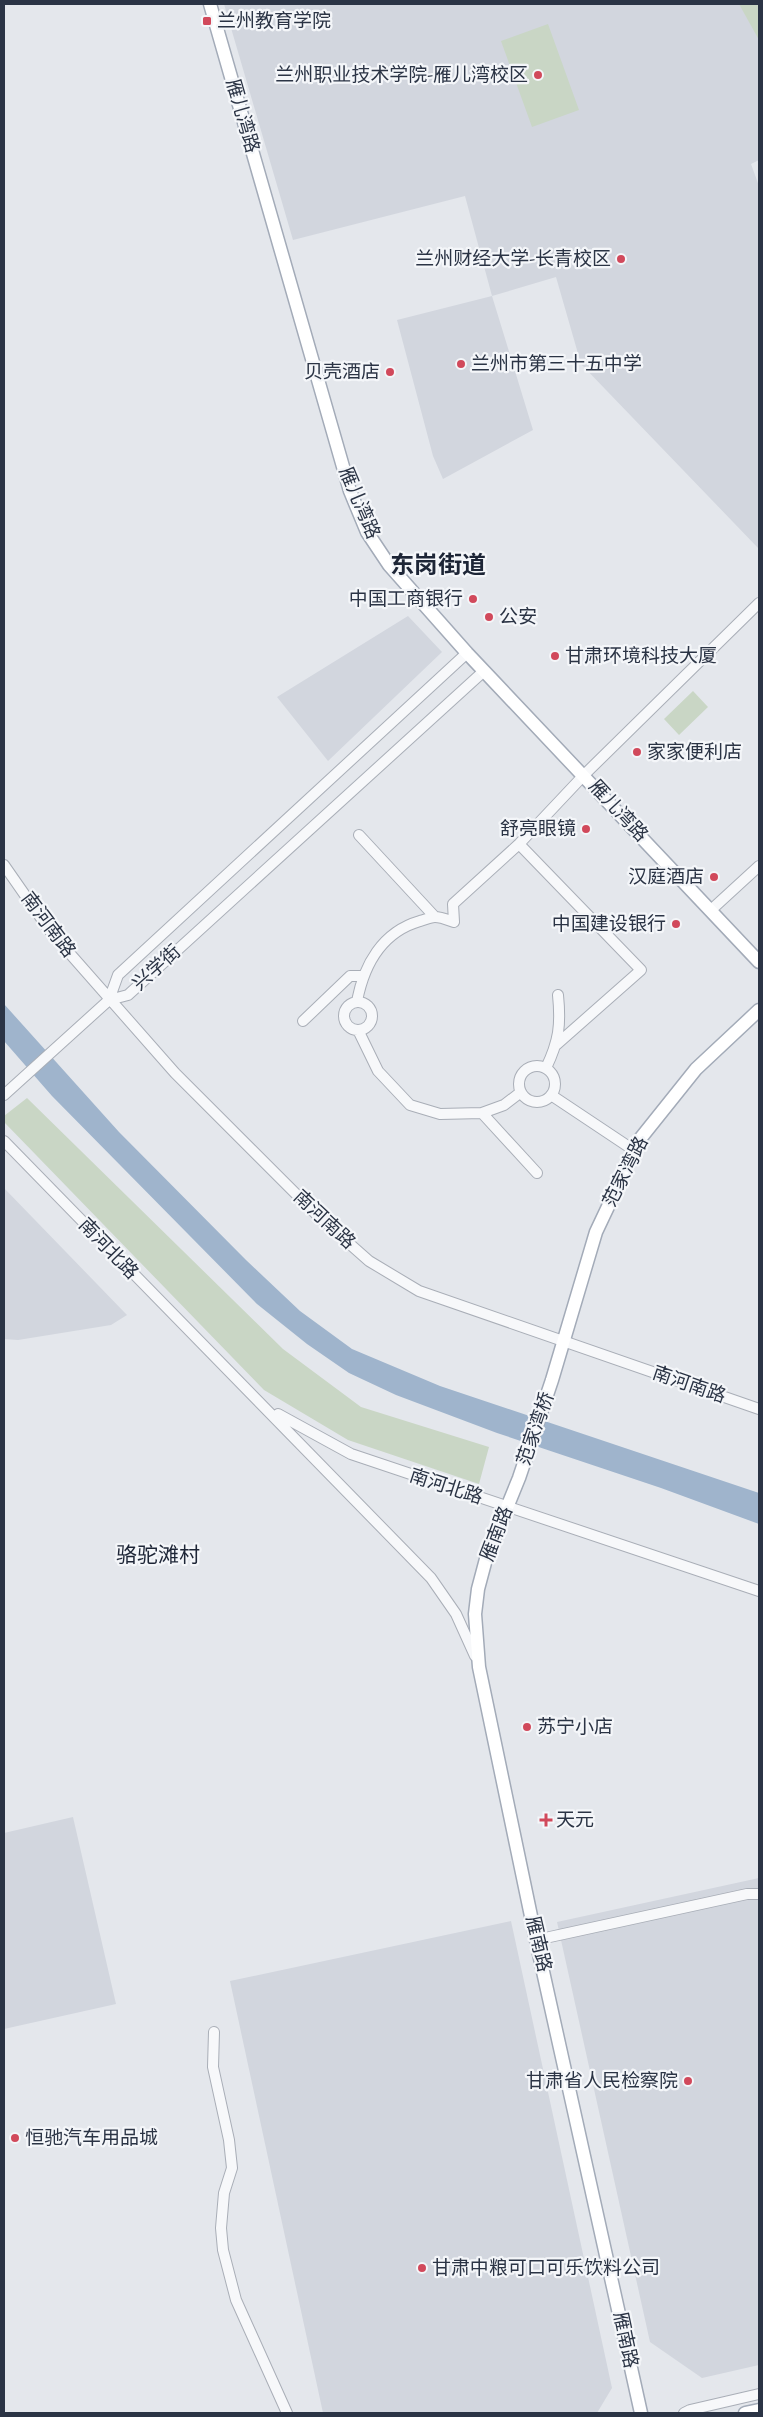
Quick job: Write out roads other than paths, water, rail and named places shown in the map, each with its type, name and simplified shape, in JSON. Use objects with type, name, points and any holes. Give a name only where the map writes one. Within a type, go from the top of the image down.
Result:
[{"type":"main road","name":"雁儿湾路","points":[[210,4],[350,491],[367,532],[389,565],[467,653],[759,962]]},
{"type":"main road","name":"范家湾路","points":[[552,1380],[596,1232],[640,1139],[696,1069],[759,1010]]},
{"type":"main road","name":"范家湾桥","points":[[519,1478],[552,1380]]},
{"type":"main road","name":"雁南路","points":[[519,1478],[486,1559],[478,1589],[475,1630],[479,1667],[536,1940],[642,2413]]},
{"type":"main road","points":[[745,2413],[759,2410]]},
{"type":"street","points":[[357,1001],[369,1006],[372,1015],[367,1027],[358,1030],[346,1025],[343,1016],[346,1008],[357,1001],[363,976],[371,958],[388,938],[410,924],[435,917],[454,922],[453,904],[519,844],[584,775],[759,603]]},
{"type":"street","name":"兴学街","points":[[109,1000],[118,975],[467,653]]},
{"type":"street","name":"兴学街","points":[[109,1000],[128,995],[484,671]]},
{"type":"street","points":[[359,835],[435,917]]},
{"type":"street","points":[[519,844],[641,970],[556,1045]]},
{"type":"street","name":"南河南路","points":[[4,865],[50,932],[175,1073],[317,1216],[369,1261],[419,1291],[759,1409]]},
{"type":"street","points":[[711,910],[759,866]]},
{"type":"street","points":[[303,1021],[350,976],[363,976]]},
{"type":"street","points":[[546,1068],[556,1045],[561,1020],[558,995]]},
{"type":"street","points":[[4,1094],[109,1000]]},
{"type":"street","points":[[358,1030],[378,1071],[410,1105],[440,1114],[482,1113],[504,1105],[521,1092]]},
{"type":"street","points":[[531,1067],[546,1068],[554,1080],[551,1095],[543,1101],[533,1102],[521,1092],[519,1082],[523,1073],[531,1067]]},
{"type":"street","points":[[551,1095],[635,1151]]},
{"type":"street","points":[[482,1113],[537,1173]]},
{"type":"street","name":"南河北路","points":[[4,1140],[210,1354],[257,1398],[432,1578],[456,1614],[479,1667]]},
{"type":"street","name":"南河北路","points":[[257,1398],[285,1419],[351,1454],[759,1592]]},
{"type":"street","points":[[536,1940],[746,1894],[759,1894]]},
{"type":"street","points":[[214,2032],[213,2067],[229,2140],[232,2168],[224,2192],[221,2228],[224,2250],[236,2300],[287,2413]]},
{"type":"street","points":[[684,2413],[759,2394]]},
{"type":"water","points":[[4,1004],[119,1132],[246,1260],[300,1311],[352,1349],[440,1386],[759,1493],[759,1524],[661,1488],[497,1433],[396,1395],[349,1373],[307,1344],[257,1304],[52,1096],[4,1041]]},
{"type":"place","name":"兰州教育学院","points":[[207,21]]},
{"type":"place","name":"兰州职业技术学院-雁儿湾校区","points":[[538,75]]},
{"type":"place","name":"兰州财经大学-长青校区","points":[[621,259]]},
{"type":"place","name":"兰州市第三十五中学","points":[[461,364]]},
{"type":"place","name":"贝壳酒店","points":[[390,372]]},
{"type":"place","name":"中国工商银行","points":[[473,599]]},
{"type":"place","name":"公安","points":[[489,617]]},
{"type":"place","name":"甘肃环境科技大厦","points":[[555,656]]},
{"type":"place","name":"家家便利店","points":[[637,752]]},
{"type":"place","name":"舒亮眼镜","points":[[586,829]]},
{"type":"place","name":"汉庭酒店","points":[[714,877]]},
{"type":"place","name":"中国建设银行","points":[[676,924]]},
{"type":"place","name":"苏宁小店","points":[[527,1727]]},
{"type":"place","name":"天元","points":[[546,1820]]},
{"type":"place","name":"甘肃省人民检察院","points":[[688,2081]]},
{"type":"place","name":"恒驰汽车用品城","points":[[15,2138]]},
{"type":"place","name":"甘肃中粮可口可乐饮料公司","points":[[422,2268]]},
{"type":"district","name":"东岗街道","points":[[438,566]]},
{"type":"district","name":"骆驼滩村","points":[[158,1555]]}]
